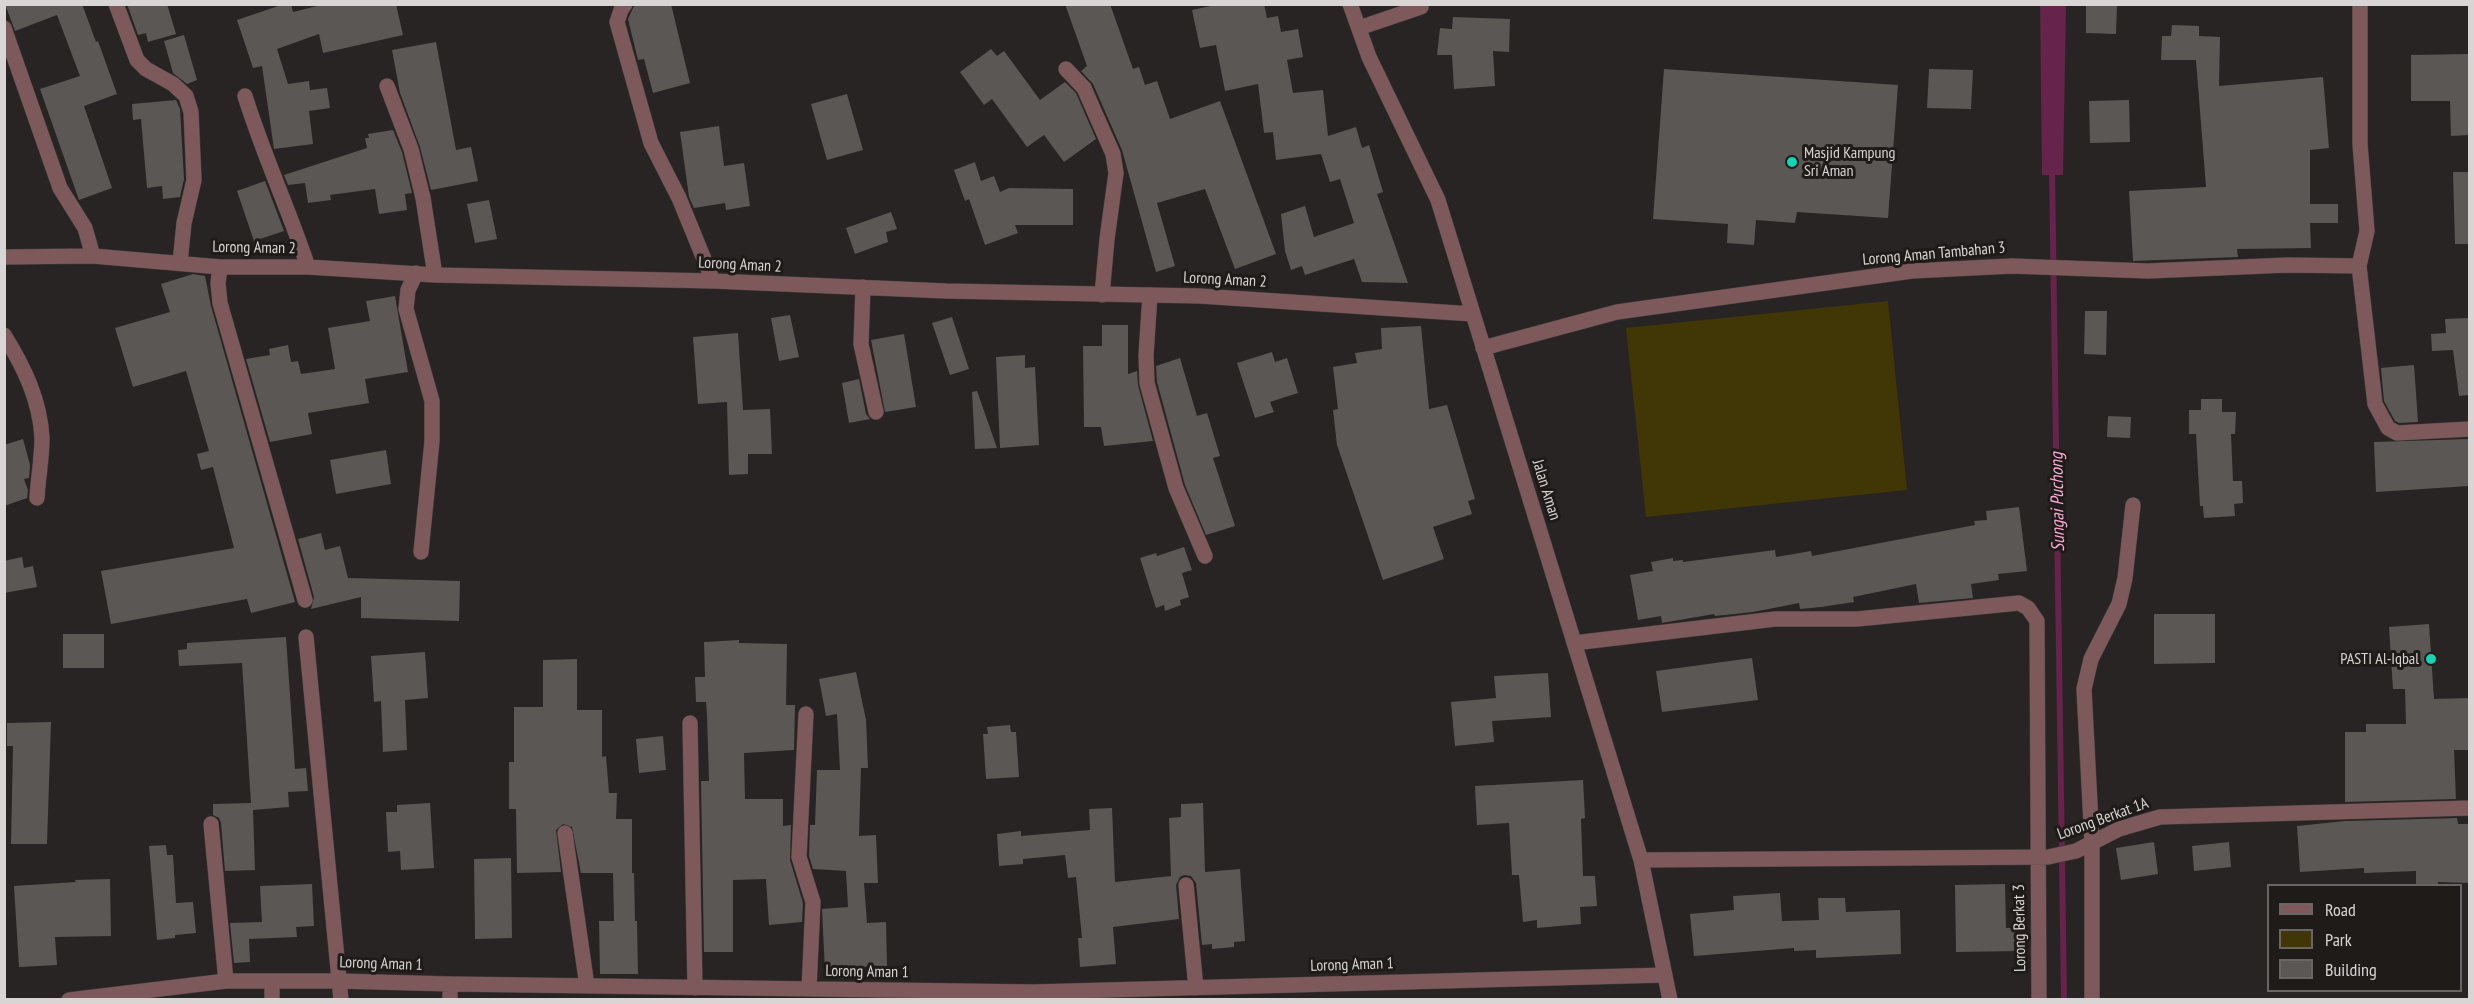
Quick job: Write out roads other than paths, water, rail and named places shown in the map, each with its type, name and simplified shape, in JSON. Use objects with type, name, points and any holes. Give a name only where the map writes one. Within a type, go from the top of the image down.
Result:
[{"type":"street","points":[[116,4],[137,60],[146,69],[173,84],[186,96],[192,112],[194,180],[184,223],[180,263]]},
{"type":"street","points":[[625,4],[617,22],[651,143],[679,198],[712,281]]},
{"type":"street","name":"Jalan Aman","points":[[1350,4],[1369,57],[1438,200],[1641,860],[1670,999]]},
{"type":"street","points":[[2360,4],[2360,144],[2367,231],[2360,266],[2375,404],[2388,428],[2397,433],[2469,429]]},
{"type":"street","points":[[1359,28],[1421,7]]},
{"type":"street","points":[[4,28],[60,188],[85,228],[93,256]]},
{"type":"street","points":[[1066,69],[1084,88],[1113,154],[1116,173],[1102,295]]},
{"type":"street","points":[[387,86],[411,149],[435,275]]},
{"type":"street","points":[[245,96],[260,144],[295,227],[308,267]]},
{"type":"street","name":"Lorong Aman 2","points":[[4,257],[93,256],[220,267],[308,267],[435,275],[1200,296],[1473,314]]},
{"type":"street","name":"Lorong Aman Tambahan 3","points":[[1483,348],[1617,312],[1912,271],[2012,266],[2148,271],[2288,265],[2360,266]]},
{"type":"street","points":[[220,267],[218,283],[220,303],[305,600]]},
{"type":"street","points":[[416,273],[408,290],[406,309],[432,401],[432,441],[421,552]]},
{"type":"street","points":[[863,286],[861,344],[876,412]]},
{"type":"street","points":[[1150,295],[1146,356],[1147,383],[1176,488],[1205,556]]},
{"type":"street","points":[[4,335],[22,362],[35,395],[42,438],[37,498]]},
{"type":"street","points":[[2092,999],[2092,843],[2084,689],[2091,659],[2119,604],[2125,578],[2133,505]]},
{"type":"street","name":"Lorong Berkat 3","points":[[1574,643],[1775,619],[1857,619],[2019,603],[2028,608],[2037,621],[2042,856],[2039,999]]},
{"type":"street","points":[[306,637],[341,999]]},
{"type":"street","points":[[806,714],[799,857],[813,902],[809,989]]},
{"type":"street","points":[[690,723],[695,988]]},
{"type":"street","name":"Lorong Berkat 1A","points":[[1641,860],[2042,856],[2076,851],[2119,829],[2160,817],[2469,808]]},
{"type":"street","points":[[211,824],[226,981]]},
{"type":"street","points":[[565,833],[587,986]]},
{"type":"street","points":[[1186,885],[1196,988]]},
{"type":"street","name":"Lorong Aman 1","points":[[69,999],[226,981],[339,981],[450,992],[587,986],[809,989],[1033,996],[1196,988],[1665,975]]},
{"type":"street","points":[[272,981],[272,999]]},
{"type":"waterway","name":"Sungai Puchong","points":[[2052,169],[2064,1000]]},
{"type":"place","name":"Masjid Kampung Sri Aman","points":[[1792,162]]},
{"type":"place","name":"PASTI Al-Iqbal","points":[[2431,659]]}]
